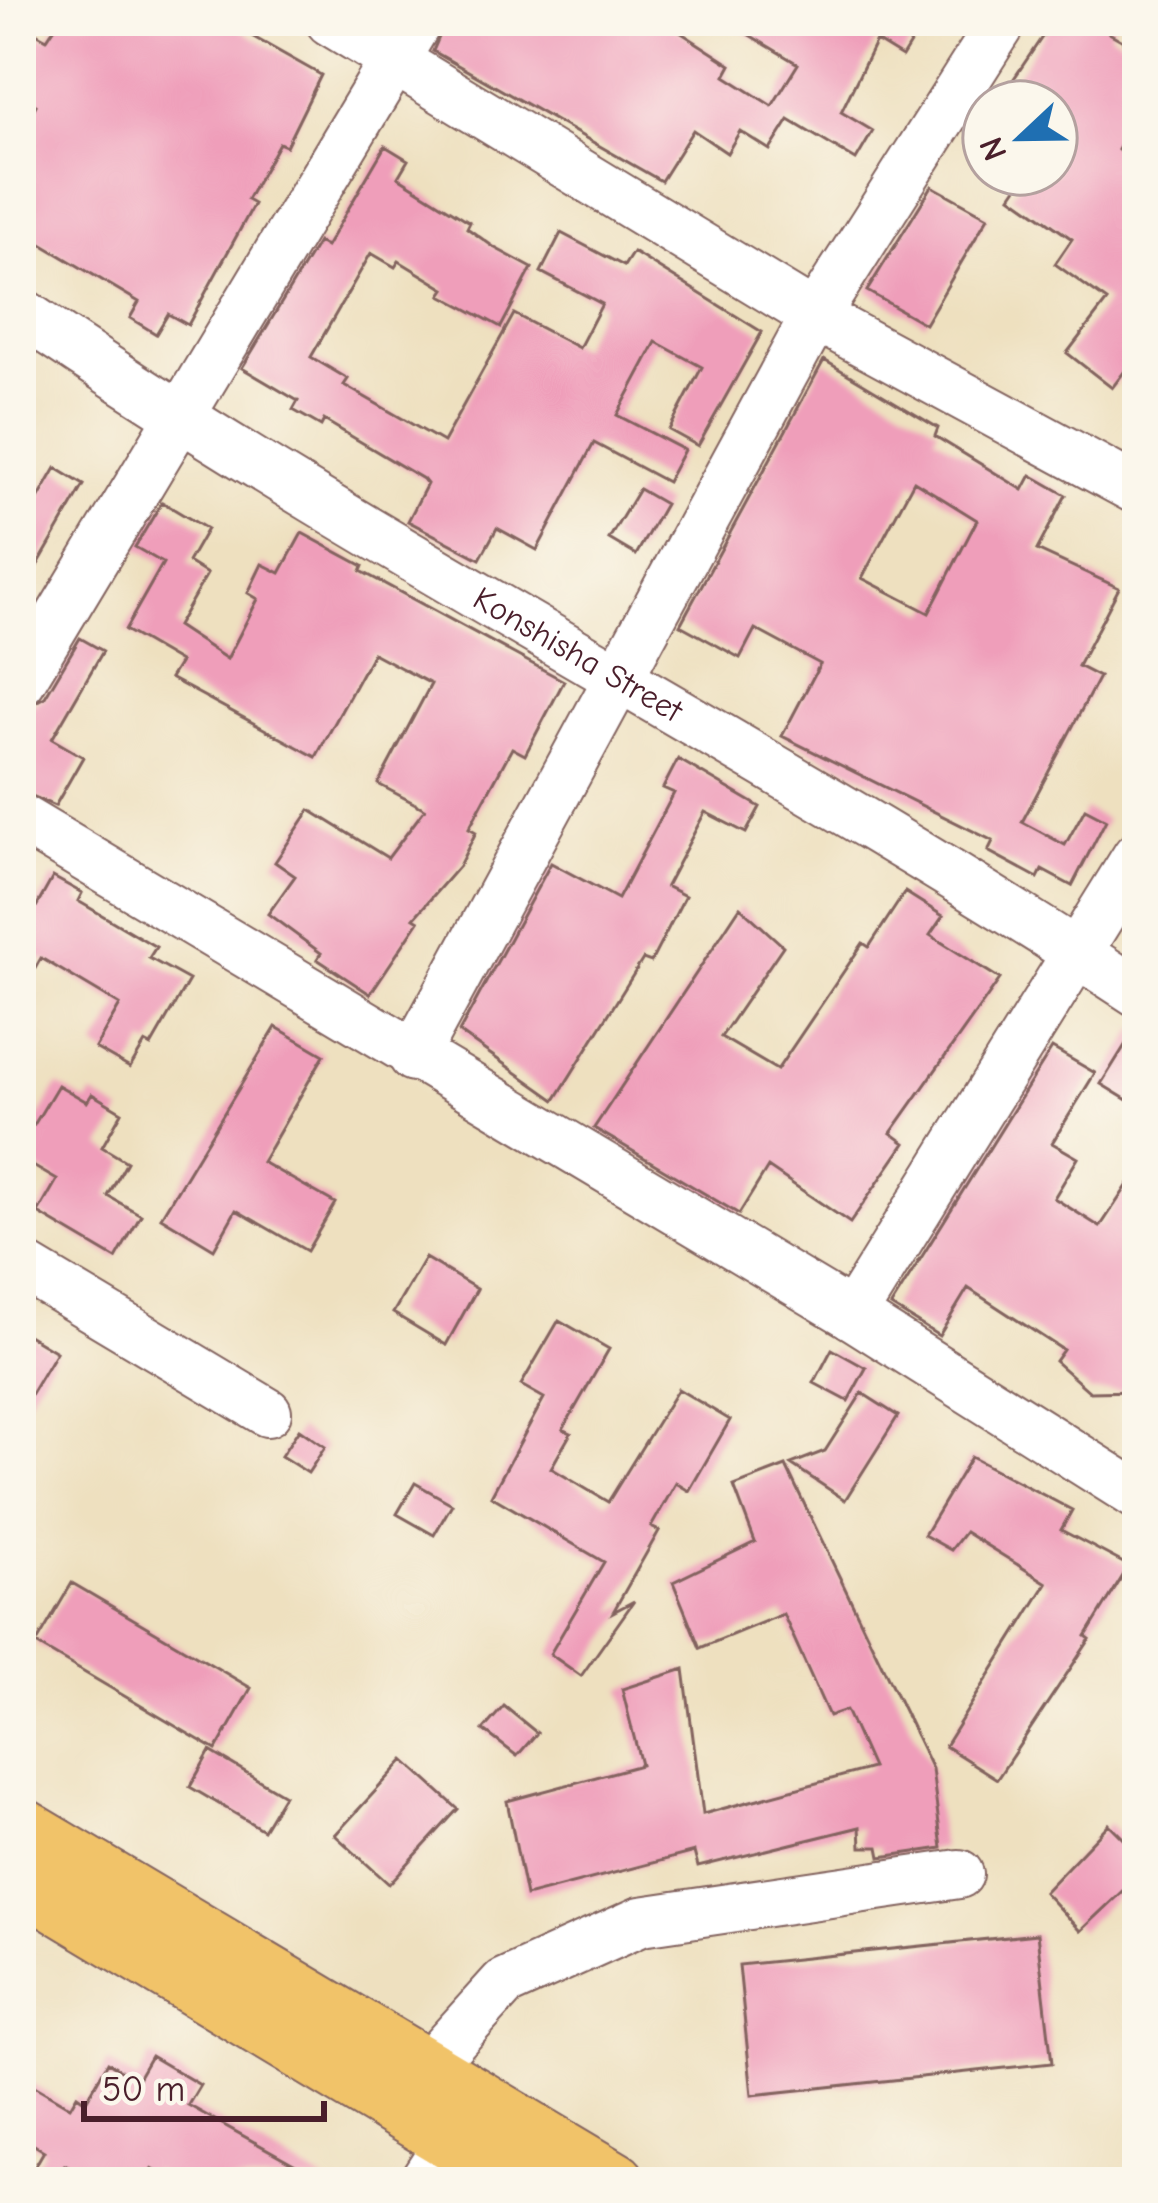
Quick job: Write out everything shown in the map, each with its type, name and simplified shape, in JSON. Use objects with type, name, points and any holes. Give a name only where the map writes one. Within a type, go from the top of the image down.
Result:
[{"type":"main road","points":[[21,1828],[615,2182]]},
{"type":"main road","points":[[21,1881],[437,2161],[522,2182]]},
{"type":"street","points":[[330,21],[815,316],[1137,490]]},
{"type":"street","points":[[21,681],[182,421],[418,21]]},
{"type":"street","points":[[413,1057],[617,673],[815,316],[1003,21]]},
{"type":"street","name":"Konshisha Street","points":[[21,312],[182,421],[617,673],[1137,992]]},
{"type":"street","points":[[21,819],[852,1315],[1137,1495]]},
{"type":"street","points":[[852,1315],[1137,856]]},
{"type":"street","points":[[21,1264],[266,1412]]},
{"type":"street","points":[[427,2068],[504,1983],[641,1921],[959,1874]]},
{"type":"building","points":[[59,21],[225,21],[321,75],[286,146],[279,143],[247,200],[254,204],[188,325],[168,314],[156,334],[130,318],[139,302],[21,232],[21,133],[36,105],[21,96],[21,25],[47,39]]},
{"type":"building","points":[[446,21],[663,21],[731,65],[725,76],[772,106],[798,64],[726,21],[924,21],[902,57],[876,41],[841,112],[873,131],[856,160],[789,120],[770,150],[740,131],[727,153],[693,130],[661,181],[433,51]]},
{"type":"building","points":[[1053,21],[1116,21],[1109,33],[1137,49],[1137,117],[1118,150],[1137,165],[1137,355],[1112,388],[1067,353],[1107,301],[1055,264],[1072,239],[1014,198],[1080,198],[1080,78],[1014,78]]},
{"type":"building","points":[[385,146],[408,160],[398,177],[470,222],[467,228],[495,248],[532,268],[501,327],[441,295],[445,289],[399,261],[395,267],[371,253],[311,357],[348,379],[344,385],[443,442],[514,314],[579,348],[602,304],[541,272],[561,233],[624,266],[633,252],[762,332],[698,446],[669,430],[702,367],[656,342],[617,415],[684,450],[667,482],[594,443],[537,550],[497,528],[480,559],[408,521],[427,484],[423,479],[324,420],[321,426],[293,410],[298,401],[242,368],[318,242],[326,247]]},
{"type":"building","points":[[932,186],[988,217],[925,324],[867,291]]},
{"type":"building","points":[[824,360],[938,428],[935,436],[1023,490],[1031,475],[1066,495],[1037,550],[1119,588],[1078,666],[1099,677],[1022,822],[1065,845],[1085,809],[1106,820],[1072,886],[1042,870],[1038,878],[988,851],[993,841],[782,736],[820,664],[755,629],[740,658],[680,625]],"holes":[[[914,481],[977,520],[929,613],[862,578]]]},
{"type":"building","points":[[56,468],[84,485],[21,594],[21,529]]},
{"type":"building","points":[[639,489],[665,504],[636,555],[609,539]]},
{"type":"building","points":[[162,502],[207,529],[188,562],[207,574],[177,626],[227,659],[258,599],[248,593],[262,564],[280,573],[302,533],[363,566],[361,571],[564,681],[525,755],[512,748],[469,828],[476,832],[459,866],[414,918],[419,921],[370,994],[317,959],[321,953],[268,914],[295,876],[275,862],[310,810],[388,858],[425,809],[378,784],[431,684],[373,653],[316,757],[170,678],[180,662],[125,630],[163,563],[135,547]]},
{"type":"building","points":[[80,638],[103,651],[52,739],[83,757],[55,806],[21,791],[21,710],[45,697]]},
{"type":"building","points":[[678,759],[760,807],[746,833],[705,812],[666,886],[685,896],[651,962],[643,959],[555,1100],[459,1032],[551,863],[618,899],[674,793],[663,788]]},
{"type":"building","points":[[53,877],[82,893],[78,901],[156,947],[149,958],[189,980],[151,1046],[145,1043],[130,1068],[95,1048],[120,1005],[41,958],[21,993],[21,934]]},
{"type":"building","points":[[905,892],[943,916],[930,935],[1000,979],[891,1133],[905,1143],[850,1223],[768,1167],[739,1214],[594,1128],[740,907],[783,946],[721,1037],[777,1070],[863,943],[869,947]]},
{"type":"building","points":[[1137,1026],[1137,1106],[1101,1084]]},
{"type":"building","points":[[276,1027],[324,1055],[262,1162],[335,1203],[307,1251],[236,1210],[214,1249],[161,1217]]},
{"type":"building","points":[[1052,1048],[1095,1073],[1052,1143],[1078,1158],[1054,1198],[1100,1227],[1137,1171],[1137,1391],[1090,1392],[1055,1361],[1063,1350],[968,1288],[939,1336],[891,1306]]},
{"type":"building","points":[[58,1085],[87,1102],[92,1094],[122,1112],[102,1147],[127,1162],[108,1196],[141,1215],[116,1259],[38,1213],[57,1180],[21,1159],[21,1118],[34,1125]]},
{"type":"building","points":[[425,1258],[477,1289],[446,1345],[393,1313]]},
{"type":"building","points":[[559,1320],[609,1349],[563,1429],[571,1433],[551,1468],[608,1502],[678,1389],[730,1420],[689,1491],[676,1483],[651,1527],[659,1531],[613,1612],[634,1601],[581,1676],[550,1654],[604,1562],[491,1496],[544,1398],[521,1385]]},
{"type":"building","points":[[21,1331],[56,1352],[21,1411]]},
{"type":"building","points":[[832,1349],[866,1368],[848,1401],[814,1383]]},
{"type":"building","points":[[862,1393],[898,1416],[845,1500],[791,1464],[825,1451]]},
{"type":"building","points":[[299,1429],[325,1447],[308,1473],[281,1456]]},
{"type":"building","points":[[971,1457],[1072,1510],[1061,1530],[1129,1566],[1086,1636],[1090,1639],[997,1779],[945,1746],[1047,1583],[965,1532],[951,1550],[924,1535]]},
{"type":"building","points":[[786,1466],[932,1769],[942,1848],[881,1857],[879,1847],[861,1847],[860,1827],[698,1867],[694,1852],[526,1896],[507,1801],[641,1765],[622,1689],[684,1669],[703,1814],[872,1768],[846,1710],[829,1716],[783,1614],[700,1648],[673,1582],[755,1542],[734,1486]]},
{"type":"building","points":[[415,1483],[452,1504],[434,1535],[397,1514]]},
{"type":"building","points":[[72,1583],[251,1688],[216,1750],[36,1644]]},
{"type":"building","points":[[504,1706],[537,1733],[517,1756],[483,1730]]},
{"type":"building","points":[[210,1751],[284,1795],[263,1830],[190,1787]]},
{"type":"building","points":[[404,1760],[458,1809],[389,1884],[335,1835]]},
{"type":"building","points":[[1109,1824],[1137,1852],[1137,1877],[1080,1931],[1044,1892]]},
{"type":"building","points":[[1037,1934],[1052,2063],[752,2095],[739,1965]]},
{"type":"building","points":[[151,2056],[200,2085],[188,2105],[326,2182],[175,2182],[152,2169],[145,2182],[93,2182],[65,2165],[55,2182],[26,2182],[44,2151],[21,2137],[21,2100],[31,2084],[70,2107],[77,2095],[86,2101],[108,2062],[137,2080]]}]
